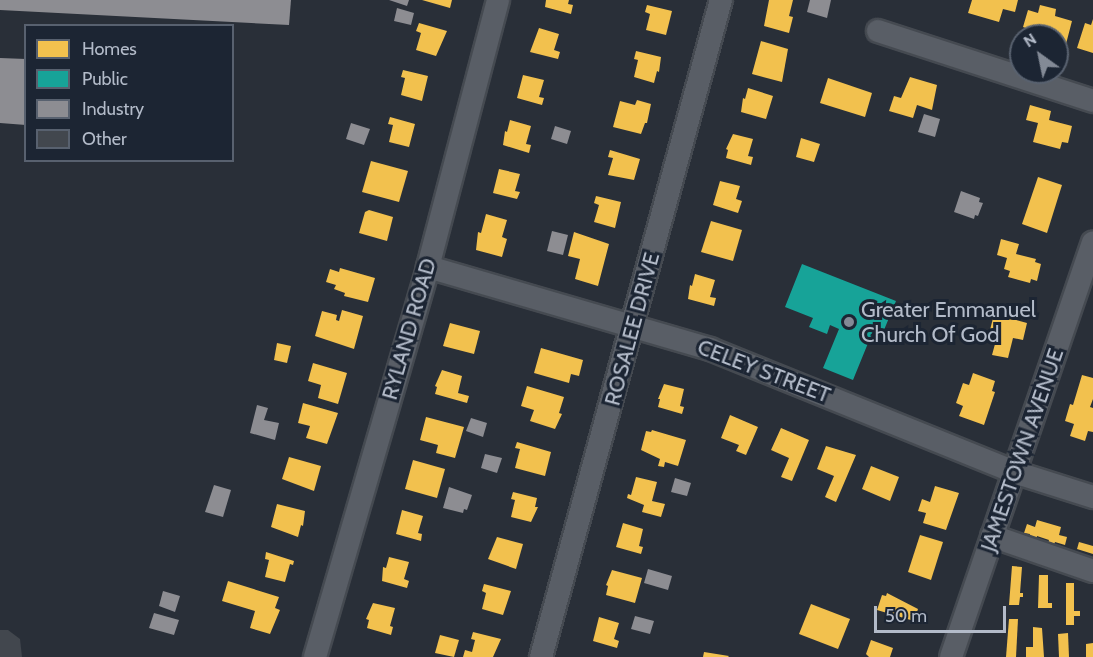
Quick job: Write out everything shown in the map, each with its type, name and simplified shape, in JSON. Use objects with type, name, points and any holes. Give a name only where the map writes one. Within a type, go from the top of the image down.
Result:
[{"type":"street","name":"RYLAND ROAD","points":[[315,657],[428,267],[498,0]]},
{"type":"street","name":"ROSALEE DRIVE","points":[[541,657],[721,0]]},
{"type":"street","points":[[878,31],[1093,101]]},
{"type":"street","name":"JAMESTOWN AVENUE","points":[[951,657],[1093,243]]},
{"type":"street","name":"CELEY STREET","points":[[428,267],[710,349],[1014,472],[1093,497]]},
{"type":"street","points":[[992,536],[1093,571]]},
{"type":"building: Homes","points":[[422,0],[452,0],[450,8]]},
{"type":"building: Homes","points":[[546,0],[569,0],[568,4],[573,5],[571,14],[545,7]]},
{"type":"building: Homes","points":[[769,0],[793,0],[789,16],[793,17],[789,33],[764,26]]},
{"type":"building: Homes","points":[[972,0],[1018,0],[1015,12],[1003,9],[999,22],[968,13]]},
{"type":"building: Homes","points":[[647,5],[672,11],[666,35],[646,30],[650,14],[645,12]]},
{"type":"building: Homes","points":[[1040,5],[1056,9],[1055,16],[1072,21],[1069,32],[1069,24],[1024,24],[1028,10],[1038,13]]},
{"type":"building: Homes","points":[[1093,19],[1093,53],[1077,48],[1085,23],[1091,25]]},
{"type":"building: Homes","points":[[419,23],[447,31],[436,56],[416,50],[421,33],[416,31]]},
{"type":"building: Homes","points":[[539,28],[559,34],[554,50],[560,52],[558,59],[530,52]]},
{"type":"building: Homes","points":[[761,41],[788,49],[782,82],[752,74]]},
{"type":"building: Homes","points":[[636,51],[661,57],[659,72],[657,71],[654,83],[634,77],[638,60],[634,59]]},
{"type":"building: Homes","points":[[403,70],[428,76],[422,101],[401,95],[405,78],[401,77]]},
{"type":"building: Homes","points":[[523,75],[544,80],[539,97],[544,98],[542,105],[517,98]]},
{"type":"building: Homes","points":[[910,77],[937,85],[932,110],[917,105],[913,118],[889,111],[894,96],[901,98]]},
{"type":"building: Homes","points":[[828,78],[872,93],[865,117],[820,103]]},
{"type":"building: Homes","points":[[748,88],[773,96],[766,119],[741,112],[743,98],[745,99]]},
{"type":"building: Homes","points":[[637,100],[651,104],[647,123],[641,134],[613,127],[620,101],[635,105]]},
{"type":"building: Homes","points":[[1030,105],[1051,111],[1049,120],[1072,126],[1068,143],[1062,142],[1060,149],[1033,142],[1038,123],[1026,120]]},
{"type":"building: Homes","points":[[390,117],[415,124],[409,147],[389,142],[393,125],[388,124]]},
{"type":"building: Homes","points":[[510,120],[531,126],[526,144],[531,145],[529,153],[503,145],[505,131],[507,132]]},
{"type":"building: Homes","points":[[733,134],[753,139],[748,156],[753,157],[751,165],[726,158],[728,150],[726,149]]},
{"type":"building: Homes","points":[[801,138],[820,144],[814,162],[796,157]]},
{"type":"building: Homes","points":[[610,150],[640,159],[634,180],[608,175],[613,158],[608,157]]},
{"type":"building: Homes","points":[[371,161],[408,171],[399,202],[362,192]]},
{"type":"building: Homes","points":[[499,169],[520,174],[515,191],[520,192],[517,199],[493,193]]},
{"type":"building: Homes","points":[[1038,177],[1062,185],[1047,233],[1022,224]]},
{"type":"building: Homes","points":[[720,181],[740,186],[736,199],[742,201],[738,213],[713,205]]},
{"type":"building: Homes","points":[[596,196],[621,202],[615,228],[594,222],[599,205],[594,203]]},
{"type":"building: Homes","points":[[369,210],[393,217],[387,241],[359,233],[365,212]]},
{"type":"building: Homes","points":[[486,214],[507,220],[502,237],[507,239],[502,257],[476,250],[478,232],[481,233]]},
{"type":"building: Homes","points":[[711,221],[742,230],[733,261],[701,252]]},
{"type":"building: Homes","points":[[574,232],[609,244],[598,286],[575,279],[580,259],[568,256]]},
{"type":"building: Homes","points":[[1001,239],[1019,244],[1016,254],[1036,259],[1035,262],[1041,264],[1037,281],[1031,279],[1030,283],[1008,277],[1010,271],[1004,269],[1007,258],[997,255]]},
{"type":"building: Homes","points":[[340,268],[375,278],[368,302],[344,296],[345,293],[334,289],[336,285],[326,282],[330,269],[339,272]]},
{"type":"building: Homes","points":[[695,274],[715,280],[710,297],[716,298],[714,306],[688,299],[690,285],[692,286]]},
{"type":"building: Homes","points":[[342,310],[363,316],[354,349],[315,336],[322,311],[337,315],[336,320],[339,321]]},
{"type":"building: Homes","points":[[994,314],[1027,323],[1023,340],[1013,338],[1008,358],[992,355],[995,344],[999,344],[1001,337],[989,334]]},
{"type":"building: Homes","points":[[450,323],[480,331],[474,354],[443,346]]},
{"type":"building: Homes","points":[[277,343],[291,346],[287,363],[274,360]]},
{"type":"building: Homes","points":[[541,348],[583,360],[579,376],[571,374],[569,383],[534,373]]},
{"type":"building: Homes","points":[[313,363],[347,373],[338,404],[318,398],[321,385],[308,381]]},
{"type":"building: Homes","points":[[442,370],[462,376],[458,393],[469,396],[467,403],[435,394],[437,387],[435,386]]},
{"type":"building: Homes","points":[[973,373],[995,381],[992,391],[995,392],[984,425],[959,416],[963,406],[956,403],[963,383],[969,385]]},
{"type":"building: Homes","points":[[1082,375],[1093,378],[1093,399],[1090,407],[1093,408],[1093,432],[1088,431],[1085,441],[1070,436],[1074,424],[1065,421],[1070,404],[1073,405]]},
{"type":"building: Homes","points":[[664,384],[684,389],[680,406],[684,407],[682,414],[658,407],[660,399],[658,399]]},
{"type":"building: Homes","points":[[527,386],[564,397],[559,413],[562,414],[555,429],[530,421],[534,410],[521,406]]},
{"type":"building: Homes","points":[[303,403],[338,413],[327,444],[306,438],[310,426],[298,423]]},
{"type":"building: Homes","points":[[730,415],[758,427],[746,455],[736,451],[739,445],[721,438]]},
{"type":"building: Homes","points":[[426,417],[464,427],[455,458],[436,453],[438,445],[420,440]]},
{"type":"building: Homes","points":[[781,428],[809,440],[792,481],[781,477],[789,458],[771,450]]},
{"type":"building: Homes","points":[[652,430],[686,440],[678,466],[665,462],[664,467],[658,466],[660,459],[641,450],[646,431],[651,432]]},
{"type":"building: Homes","points":[[517,442],[551,452],[545,476],[515,468],[520,449],[515,448]]},
{"type":"building: Homes","points":[[826,446],[856,455],[836,502],[825,497],[834,476],[817,469]]},
{"type":"building: Homes","points":[[289,457],[321,466],[314,491],[282,479]]},
{"type":"building: Homes","points":[[413,460],[445,469],[437,498],[405,489]]},
{"type":"building: Homes","points":[[871,466],[899,477],[890,501],[862,489]]},
{"type":"building: Homes","points":[[636,477],[657,482],[652,501],[665,504],[661,517],[642,512],[644,505],[627,498],[628,494],[631,495]]},
{"type":"building: Homes","points":[[935,486],[959,493],[946,530],[923,523],[926,513],[918,511],[922,499],[930,502]]},
{"type":"building: Homes","points":[[513,492],[537,498],[535,507],[538,507],[531,522],[511,517],[515,500],[511,499]]},
{"type":"building: Homes","points":[[277,504],[305,511],[303,526],[301,525],[298,537],[271,527]]},
{"type":"building: Homes","points":[[402,510],[423,516],[418,533],[422,534],[421,541],[396,534]]},
{"type":"building: Homes","points":[[1037,520],[1061,527],[1059,535],[1067,537],[1065,545],[1055,542],[1053,547],[1047,546],[1049,540],[1037,536],[1036,542],[1028,540],[1030,534],[1024,533],[1027,524],[1035,527]]},
{"type":"building: Homes","points":[[623,523],[643,529],[639,546],[643,547],[641,554],[616,547]]},
{"type":"building: Homes","points":[[920,535],[943,542],[931,580],[908,572]]},
{"type":"building: Homes","points":[[497,537],[523,544],[516,569],[488,559]]},
{"type":"building: Homes","points":[[1079,542],[1093,546],[1093,554],[1077,549]]},
{"type":"building: Homes","points":[[266,552],[294,561],[293,565],[290,564],[285,582],[265,577],[269,560],[265,559]]},
{"type":"building: Homes","points":[[389,557],[409,562],[404,579],[409,581],[407,588],[382,581],[383,567],[386,568]]},
{"type":"building: Homes","points":[[1012,566],[1022,567],[1020,593],[1023,593],[1023,597],[1020,597],[1019,605],[1009,605]]},
{"type":"building: Homes","points":[[612,570],[642,578],[635,603],[606,595],[608,586],[606,585]]},
{"type":"building: Homes","points":[[1039,575],[1048,575],[1048,603],[1052,603],[1052,608],[1038,608]]},
{"type":"building: Homes","points":[[228,581],[279,597],[275,608],[280,610],[270,634],[250,628],[255,611],[222,601]]},
{"type":"building: Homes","points":[[1066,583],[1074,583],[1074,611],[1080,611],[1080,616],[1074,616],[1074,625],[1066,625]]},
{"type":"building: Homes","points":[[484,584],[511,591],[503,615],[482,609],[486,593],[482,591]]},
{"type":"building: Homes","points":[[887,593],[918,609],[914,621],[877,610],[882,595],[886,596]]},
{"type":"building: Homes","points":[[373,603],[395,608],[390,626],[393,627],[391,635],[367,628],[369,620],[366,619]]},
{"type":"building: Homes","points":[[811,604],[850,619],[838,649],[799,634]]},
{"type":"building: Homes","points":[[599,617],[619,623],[614,639],[619,641],[617,648],[593,641]]},
{"type":"building: Homes","points":[[1009,619],[1018,619],[1016,657],[1006,657]]},
{"type":"building: Homes","points":[[1033,627],[1042,628],[1044,657],[1026,657],[1026,647],[1033,647]]},
{"type":"building: Homes","points":[[473,632],[501,639],[493,657],[463,657],[465,650],[472,652],[475,640],[471,639]]},
{"type":"building: Homes","points":[[1068,633],[1069,657],[1059,657],[1058,634]]},
{"type":"building: Homes","points":[[440,635],[459,640],[454,657],[435,653]]},
{"type":"building: Homes","points":[[871,640],[893,648],[890,657],[869,657],[866,654]]},
{"type":"building: Homes","points":[[1093,643],[1093,657],[1086,657],[1086,644]]},
{"type":"building: Homes","points":[[704,652],[729,656],[703,657]]},
{"type":"building: Public","name":"Greater Emmanuel Church Of God","points":[[802,264],[896,301],[884,330],[875,326],[853,380],[823,368],[839,329],[830,325],[827,334],[809,327],[813,318],[785,307]]},
{"type":"building: Industry","points":[[0,0],[291,0],[289,25],[0,10]]},
{"type":"building: Industry","points":[[389,0],[409,0],[407,6]]},
{"type":"building: Industry","points":[[810,0],[831,0],[827,18],[807,12]]},
{"type":"building: Industry","points":[[397,8],[414,13],[411,25],[394,21]]},
{"type":"building: Industry","points":[[0,58],[24,59],[24,125],[0,123]]},
{"type":"building: Industry","points":[[924,114],[940,119],[935,137],[918,132]]},
{"type":"building: Industry","points":[[351,123],[370,129],[364,145],[346,139]]},
{"type":"building: Industry","points":[[555,126],[571,131],[567,144],[551,139]]},
{"type":"building: Industry","points":[[961,191],[980,198],[979,202],[983,203],[978,216],[975,215],[974,219],[954,212]]},
{"type":"building: Industry","points":[[552,231],[568,235],[563,255],[547,251]]},
{"type":"building: Industry","points":[[257,405],[268,408],[264,420],[279,423],[275,440],[250,433]]},
{"type":"building: Industry","points":[[471,418],[487,423],[483,437],[466,431]]},
{"type":"building: Industry","points":[[485,454],[502,458],[497,473],[481,468]]},
{"type":"building: Industry","points":[[675,478],[691,483],[687,496],[671,492]]},
{"type":"building: Industry","points":[[214,485],[231,490],[223,517],[205,512]]},
{"type":"building: Industry","points":[[449,487],[472,495],[467,510],[464,509],[463,513],[443,508]]},
{"type":"building: Industry","points":[[648,569],[672,576],[668,590],[644,583]]},
{"type":"building: Industry","points":[[163,591],[180,596],[175,612],[159,606]]},
{"type":"building: Industry","points":[[154,613],[179,620],[174,635],[149,628]]},
{"type":"building: Industry","points":[[635,616],[654,621],[650,634],[631,629]]},
{"type":"building: Other","points":[[0,630],[8,630],[20,639],[22,657],[0,657]]},
{"type":"place","name":"Greater Emmanuel Church Of God","points":[[849,322]]}]
